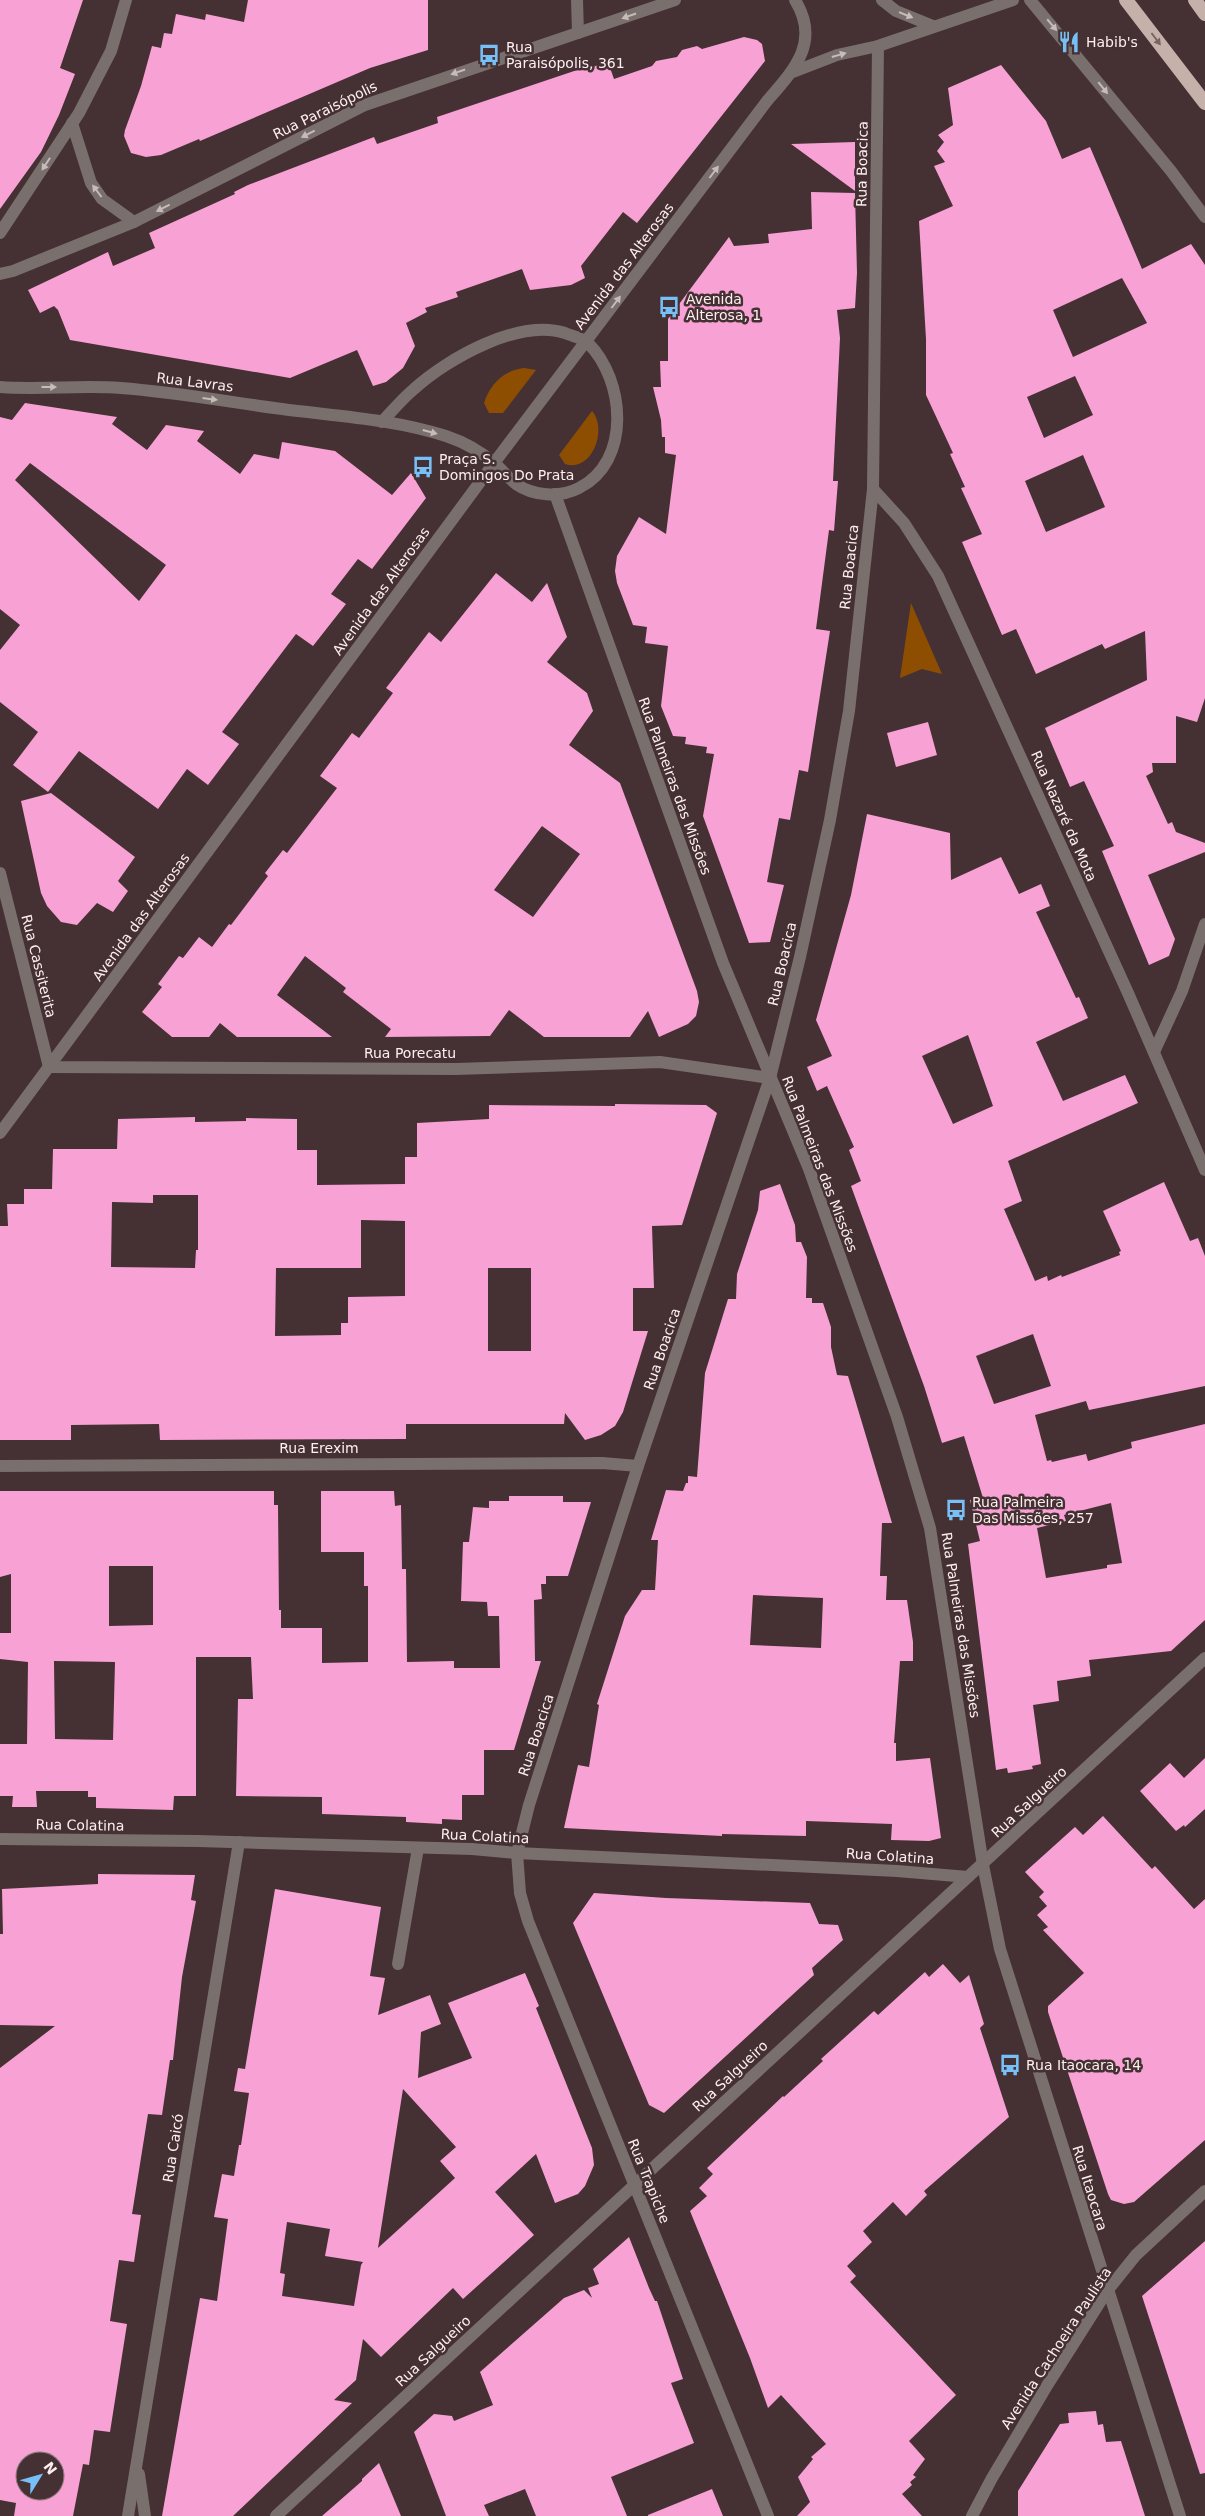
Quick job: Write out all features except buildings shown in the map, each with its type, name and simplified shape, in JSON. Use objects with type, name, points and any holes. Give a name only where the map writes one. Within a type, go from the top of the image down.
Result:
[{"type":"highway","points":[[1126,0],[1205,103]]},
{"type":"highway","points":[[1195,0],[1205,14]]},
{"type":"street","points":[[0,233],[72,123],[111,51],[126,0]]},
{"type":"street","points":[[577,0],[578,34]]},
{"type":"street","name":"Rua Paraisópolis","points":[[0,274],[13,271],[134,222],[365,105],[492,60],[578,34],[675,0]]},
{"type":"street","name":"Avenida das Alterosas","points":[[0,1133],[494,463],[767,101],[793,72],[804,49],[806,24],[795,0]]},
{"type":"street","points":[[882,0],[896,11],[933,26]]},
{"type":"street","name":"Avenida das Alterosas","points":[[793,72],[837,55],[878,46],[1013,0]]},
{"type":"street","points":[[1030,0],[1158,156],[1205,217]]},
{"type":"street","name":"Rua Boacica","points":[[517,1853],[529,1806],[638,1466],[770,1078],[800,957],[830,820],[849,711],[873,488],[878,46]]},
{"type":"street","points":[[72,123],[91,184],[102,199],[134,222]]},
{"type":"street","points":[[382,422],[414,389],[448,363],[487,343],[527,331],[556,330],[587,341]]},
{"type":"street","name":"Rua Lavras","points":[[1,386],[121,388],[414,427],[468,444],[494,463],[517,484],[536,494],[555,494],[579,489],[598,473],[612,453],[618,424],[615,397],[605,369],[587,341]]},
{"type":"street","name":"Rua Nazaré da Mota","points":[[873,488],[904,523],[938,576],[1154,1052],[1205,1170]]},
{"type":"street","name":"Rua Palmeiras das Missões","points":[[555,494],[723,963],[809,1169],[894,1408],[930,1528],[983,1865]]},
{"type":"street","name":"Rua Cassiterita","points":[[0,873],[49,1067]]},
{"type":"street","points":[[1154,1052],[1182,991],[1205,924]]},
{"type":"street","name":"Rua Porecatu","points":[[49,1067],[456,1069],[660,1062],[770,1078]]},
{"type":"street","name":"Rua Erexim","points":[[0,1466],[602,1463],[638,1466]]},
{"type":"street","name":"Rua Salgueiro","points":[[276,2516],[1205,1658]]},
{"type":"street","name":"Rua Colatina","points":[[0,1839],[239,1842],[418,1848],[897,1871],[968,1877]]},
{"type":"street","name":"Rua Caicó","points":[[128,2516],[239,1842]]},
{"type":"street","points":[[398,1964],[418,1848]]},
{"type":"street","name":"Rua Trapiche","points":[[517,1853],[520,1893],[528,1921],[768,2516]]},
{"type":"street","name":"Rua Itaocara","points":[[983,1865],[1000,1949],[1180,2516]]},
{"type":"street","name":"Avenida Cachoeira Paulista","points":[[972,2516],[992,2478],[1048,2384],[1107,2291],[1136,2255],[1205,2191]]},
{"type":"street","name":"Rua Caicó","points":[[137,2460],[144,2516]]},
{"type":"shaded area","points":[[524,368],[536,370],[503,413],[489,413],[484,403],[494,384],[504,375]]},
{"type":"shaded area","points":[[592,411],[597,419],[598,428],[595,448],[583,462],[575,465],[565,464],[559,455]]},
{"type":"shaded area","points":[[911,603],[942,674],[922,669],[900,678]]},
{"type":"place","name":"Habib's","points":[[1069,42]]},
{"type":"place","name":"Rua Paraisópolis, 361","points":[[489,55]]},
{"type":"place","name":"Avenida Alterosa, 1","points":[[669,307]]},
{"type":"place","name":"Praça S. Domingos Do Prata","points":[[423,467]]},
{"type":"place","name":"Rua Palmeira Das Missões, 257","points":[[956,1510]]},
{"type":"place","name":"Rua Itaocara, 14","points":[[1010,2065]]}]
